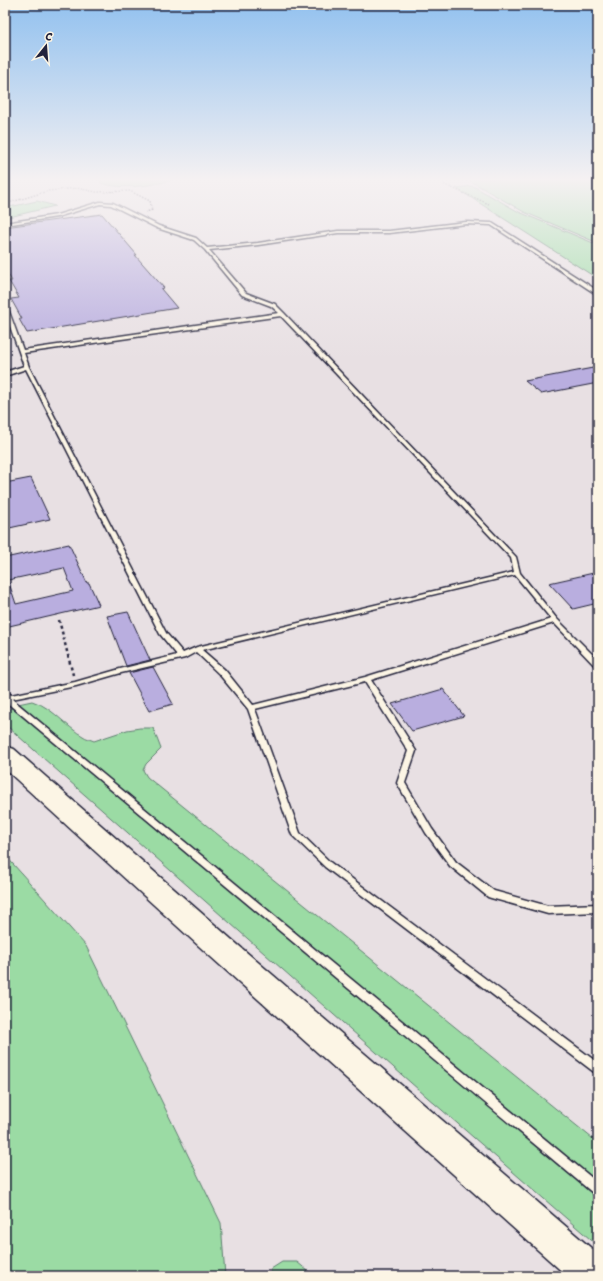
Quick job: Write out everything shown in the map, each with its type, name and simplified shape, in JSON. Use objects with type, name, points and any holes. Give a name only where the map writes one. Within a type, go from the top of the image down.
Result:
[{"type":"main road","points":[[5,755],[220,948],[595,1276]]},
{"type":"lane","points":[[194,239],[206,249],[244,294],[273,305],[514,558],[517,574],[555,620],[598,664]]},
{"type":"lane","points":[[206,249],[293,239]]},
{"type":"lane","points":[[515,239],[598,293]]},
{"type":"lane","points":[[5,306],[27,367],[163,634],[182,656]]},
{"type":"lane","points":[[22,352],[282,314]]},
{"type":"lane","points":[[5,374],[27,367]]},
{"type":"lane","points":[[5,698],[76,684],[120,671],[182,656],[197,649],[517,574]]},
{"type":"lane","points":[[251,708],[367,679],[555,620]]},
{"type":"lane","points":[[197,649],[222,672],[251,708],[296,835],[328,865],[598,1069]]},
{"type":"lane","points":[[367,679],[412,751],[401,782],[429,831],[454,864],[491,894],[548,910],[598,908]]},
{"type":"lane","points":[[5,698],[598,1190]]},
{"type":"path","points":[[58,620],[76,684]]},
{"type":"green space","points":[[535,239],[583,239],[598,245],[598,279]]},
{"type":"green space","points":[[588,239],[598,239],[598,243]]},
{"type":"green space","points":[[32,701],[41,704],[85,738],[94,741],[127,730],[153,728],[161,749],[146,764],[143,770],[147,777],[598,1143],[598,1246],[8,727],[5,722],[5,712],[18,704]]},
{"type":"green space","points":[[5,855],[86,946],[221,1223],[225,1276],[5,1276]]},
{"type":"green space","points":[[282,1262],[297,1262],[314,1276],[270,1276],[271,1269]]},
{"type":"building","points":[[5,239],[123,239],[137,255],[135,255],[164,288],[161,289],[177,308],[27,333],[19,319],[22,319],[11,299],[19,298],[9,281],[12,281],[5,269]]},
{"type":"building","points":[[598,367],[598,383],[541,394],[525,381]]},
{"type":"building","points":[[31,478],[50,519],[5,529],[5,483]]},
{"type":"building","points":[[69,544],[99,605],[5,627],[5,558]],"holes":[[[64,568],[73,591],[16,604],[8,580]]]},
{"type":"building","points":[[598,572],[598,603],[573,609],[549,583]]},
{"type":"building","points":[[128,612],[150,660],[126,666],[107,616]]},
{"type":"building","points":[[153,667],[173,704],[149,711],[129,673]]},
{"type":"building","points":[[443,689],[464,716],[412,731],[392,704]]}]
